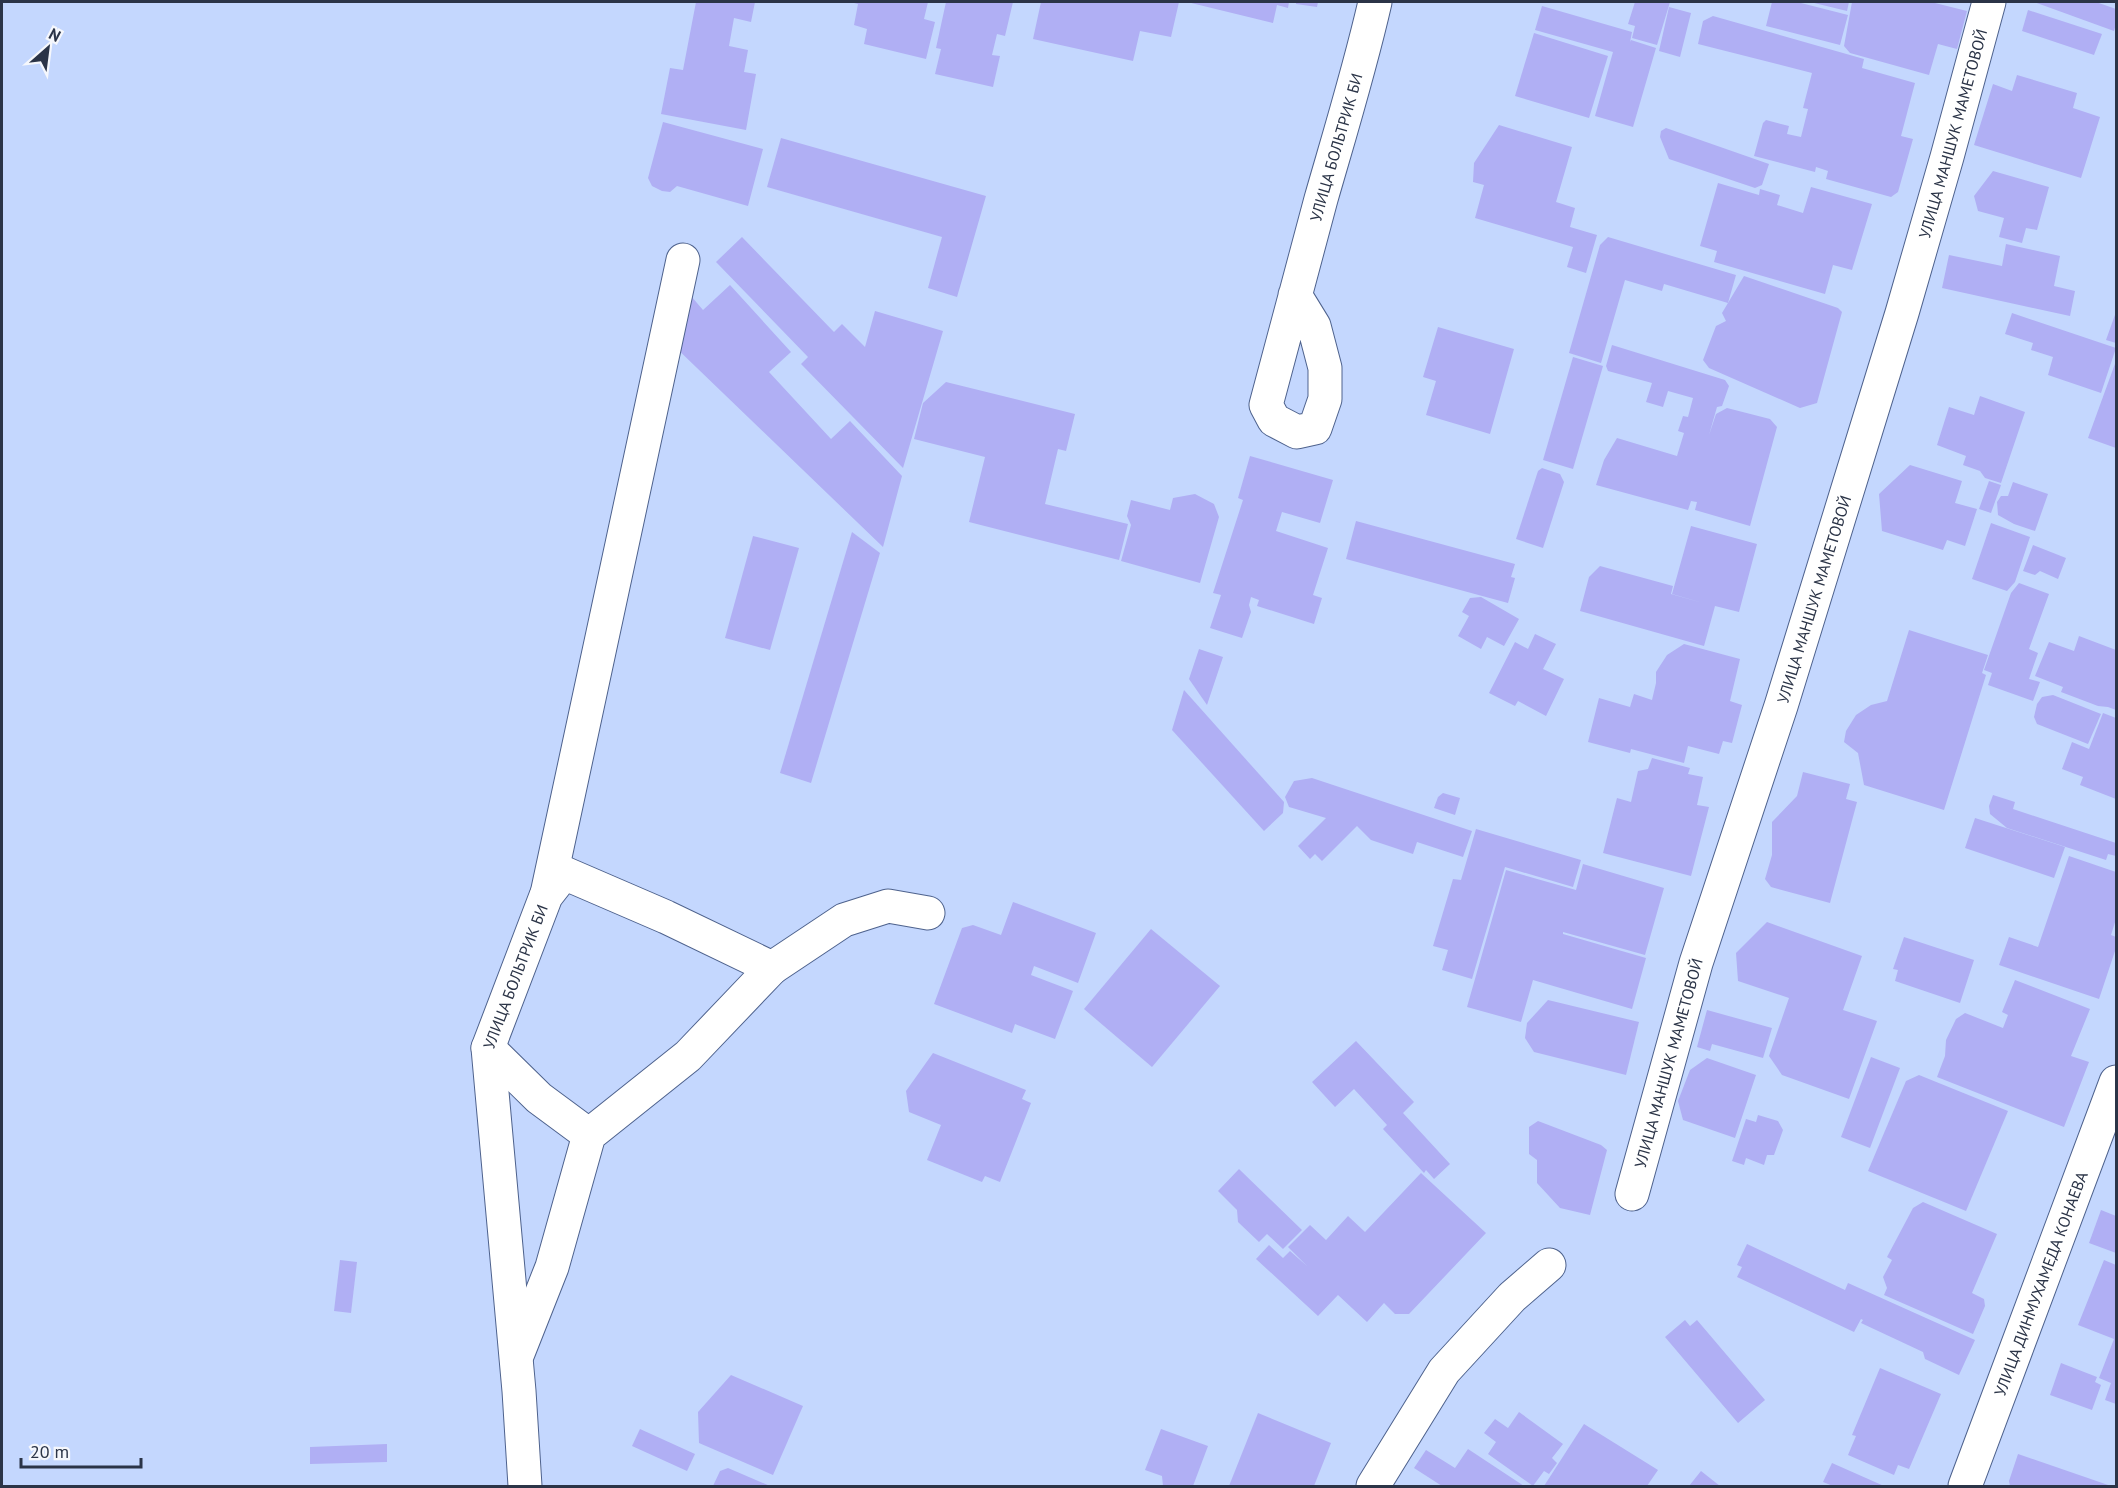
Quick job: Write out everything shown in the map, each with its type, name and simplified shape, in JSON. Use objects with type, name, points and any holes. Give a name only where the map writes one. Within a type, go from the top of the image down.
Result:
[{"type":"street","name":"УЛИЦА БОЛЬТРИК БИ","points":[[1295,295],[1376,2]]},
{"type":"street","name":"УЛИЦА МАНШУК МАМЕТОВОЙ","points":[[1632,1194],[1696,963],[1781,706],[1902,313],[1989,2]]},
{"type":"street","points":[[546,896],[683,260]]},
{"type":"street","name":"УЛИЦА БОЛЬТРИК БИ","points":[[525,1486],[516,1357],[488,1048],[546,896],[564,873],[666,917],[772,968]]},
{"type":"street","points":[[516,1357],[552,1267],[589,1135],[688,1056],[772,968],[844,920],[888,906],[928,913]]},
{"type":"street","points":[[488,1048],[539,1098],[589,1135]]},
{"type":"street","name":"УЛИЦА ДИНМУХАМЕДА КОНАЕВА","points":[[1965,1486],[2116,1082]]},
{"type":"street","points":[[1373,1486],[1443,1371],[1512,1297],[1549,1265]]},
{"type":"building","points":[[696,2],[755,2],[751,22],[734,18],[729,46],[748,50],[744,72],[756,74],[746,130],[661,114],[670,68],[683,70]]},
{"type":"building","points":[[850,2],[928,2],[924,19],[935,22],[926,59],[864,44],[867,29],[854,25],[858,4]]},
{"type":"building","points":[[946,2],[1013,2],[1005,36],[997,34],[992,55],[1000,56],[993,87],[935,74],[941,49],[936,48]]},
{"type":"building","points":[[1041,2],[1179,2],[1171,37],[1140,31],[1133,61],[1033,39]]},
{"type":"building","points":[[1187,2],[1289,2],[1288,8],[1277,5],[1273,23]]},
{"type":"building","points":[[1296,2],[1318,2],[1317,7],[1296,4]]},
{"type":"building","points":[[1635,2],[1670,2],[1657,45],[1632,38],[1635,26],[1628,24]]},
{"type":"building","points":[[1772,2],[1797,2],[1848,15],[1840,45],[1766,26]]},
{"type":"building","points":[[1810,2],[1849,2],[1847,11]]},
{"type":"building","points":[[1852,2],[1931,2],[1967,11],[1957,49],[1938,44],[1929,75],[1850,53],[1844,46]]},
{"type":"building","points":[[2034,2],[2096,2],[2116,9],[2114,31]]},
{"type":"building","points":[[1542,6],[1632,32],[1630,42],[1631,40],[1656,48],[1633,127],[1595,116],[1613,52],[1535,30]]},
{"type":"building","points":[[1669,7],[1691,13],[1680,57],[1659,51]]},
{"type":"building","points":[[2028,10],[2102,34],[2094,55],[2022,31]]},
{"type":"building","points":[[1713,16],[1864,59],[1862,68],[1915,83],[1901,136],[1913,139],[1898,192],[1891,197],[1826,179],[1828,171],[1816,167],[1815,172],[1754,156],[1763,123],[1766,120],[1789,126],[1787,134],[1801,137],[1808,109],[1803,108],[1812,73],[1698,44],[1703,21]]},
{"type":"building","points":[[1534,33],[1608,56],[1589,118],[1515,96]]},
{"type":"building","points":[[2017,75],[2077,93],[2073,108],[2100,117],[2081,178],[1974,145],[1993,84],[2012,91]]},
{"type":"building","points":[[663,122],[763,149],[748,206],[677,186],[670,192],[652,186],[648,178]]},
{"type":"building","points":[[1499,125],[1572,147],[1556,202],[1575,208],[1570,227],[1597,235],[1586,273],[1567,267],[1573,247],[1475,218],[1484,185],[1473,182],[1474,163]]},
{"type":"building","points":[[1666,128],[1769,164],[1762,185],[1755,188],[1669,159],[1660,137],[1661,131]]},
{"type":"building","points":[[781,138],[986,196],[957,297],[928,288],[942,237],[767,187]]},
{"type":"building","points":[[1993,171],[2049,187],[2037,230],[2026,228],[2022,243],[1999,237],[2004,218],[1978,211],[1974,196]]},
{"type":"building","points":[[1718,183],[1759,195],[1760,189],[1780,195],[1777,205],[1803,213],[1811,187],[1872,204],[1852,270],[1833,265],[1825,294],[1714,262],[1717,251],[1700,246]]},
{"type":"building","points":[[742,237],[834,332],[842,324],[865,347],[875,311],[943,331],[903,468],[801,364],[808,357],[716,262]]},
{"type":"building","points":[[1608,237],[1736,275],[1728,303],[1664,284],[1662,291],[1625,280],[1601,363],[1569,353],[1600,245]]},
{"type":"building","points":[[2006,244],[2060,256],[2054,286],[2075,291],[2070,316],[1942,288],[1949,255],[2002,266]]},
{"type":"building","points":[[1744,276],[1838,308],[1842,312],[1817,403],[1800,408],[1709,368],[1703,360],[1716,326],[1726,321],[1722,313]]},
{"type":"building","points":[[730,285],[791,352],[769,372],[831,439],[850,421],[902,476],[883,547],[670,342],[685,289],[703,310]]},
{"type":"building","points":[[2116,312],[2116,343],[2106,340]]},
{"type":"building","points":[[2012,313],[2116,348],[2101,393],[2048,375],[2053,357],[2031,350],[2033,343],[2005,334]]},
{"type":"building","points":[[1438,327],[1514,349],[1490,434],[1426,415],[1436,381],[1423,377]]},
{"type":"building","points":[[1612,345],[1725,380],[1729,386],[1722,406],[1717,407],[1709,435],[1716,414],[1727,408],[1770,419],[1777,427],[1750,526],[1695,510],[1697,502],[1691,501],[1688,510],[1596,485],[1604,460],[1617,438],[1677,456],[1684,433],[1678,431],[1683,416],[1688,417],[1693,398],[1668,391],[1663,407],[1646,402],[1652,383],[1608,371],[1606,366]]},
{"type":"building","points":[[1573,357],[1603,366],[1573,469],[1543,460]]},
{"type":"building","points":[[2116,361],[2116,448],[2088,438]]},
{"type":"building","points":[[946,382],[1075,414],[1066,451],[1058,449],[1045,504],[1128,524],[1119,560],[969,522],[985,457],[914,439],[923,403]]},
{"type":"building","points":[[1980,396],[2025,412],[2001,483],[1985,478],[1980,471],[1963,465],[1966,456],[1937,445],[1949,407],[1974,415]]},
{"type":"building","points":[[1250,456],[1333,480],[1320,523],[1282,512],[1276,531],[1328,548],[1313,595],[1322,598],[1314,624],[1257,606],[1259,600],[1251,597],[1249,605],[1251,612],[1242,638],[1210,628],[1221,595],[1213,593],[1243,500],[1238,498]]},
{"type":"building","points":[[1910,465],[1962,481],[1955,503],[1977,509],[1965,546],[1947,540],[1943,550],[1882,531],[1879,494]]},
{"type":"building","points":[[1542,468],[1560,474],[1564,482],[1543,548],[1516,539],[1538,471]]},
{"type":"building","points":[[1989,481],[2001,485],[1991,513],[1979,509]]},
{"type":"building","points":[[2013,482],[2048,494],[2035,531],[2014,524],[1998,515],[1997,502],[2001,496],[2008,496]]},
{"type":"building","points":[[1195,494],[1214,504],[1219,517],[1200,583],[1121,561],[1131,525],[1127,516],[1131,500],[1170,510],[1173,498]]},
{"type":"building","points":[[1356,521],[1515,564],[1511,577],[1515,578],[1508,603],[1346,559]]},
{"type":"building","points":[[1991,523],[2030,537],[2015,582],[2007,591],[1972,579]]},
{"type":"building","points":[[1691,526],[1757,544],[1739,612],[1715,606],[1704,646],[1580,611],[1589,577],[1600,566],[1673,586],[1671,594],[1703,603],[1672,594]]},
{"type":"building","points":[[852,532],[880,553],[811,783],[780,773]]},
{"type":"building","points":[[753,536],[799,548],[770,650],[725,638]]},
{"type":"building","points":[[2033,545],[2066,558],[2058,579],[2040,571],[2035,575],[2023,571]]},
{"type":"building","points":[[2019,583],[2049,594],[2029,649],[2038,653],[2029,679],[2040,682],[2033,701],[1988,685],[1992,673],[1984,670],[2011,593]]},
{"type":"building","points":[[1481,597],[1519,619],[1504,646],[1487,637],[1481,649],[1458,636],[1469,616],[1462,612],[1470,598]]},
{"type":"building","points":[[1909,630],[1988,655],[1982,673],[1986,675],[1944,810],[1864,785],[1858,753],[1844,742],[1846,731],[1856,715],[1871,705],[1887,701]]},
{"type":"building","points":[[1535,634],[1556,644],[1543,669],[1564,679],[1546,716],[1518,701],[1515,706],[1489,693],[1515,642],[1528,649]]},
{"type":"building","points":[[2079,636],[2116,650],[2116,710],[2061,692],[2063,687],[2035,676],[2049,642],[2074,651]]},
{"type":"building","points":[[1684,644],[1740,659],[1730,701],[1742,705],[1732,743],[1723,741],[1719,754],[1688,746],[1684,763],[1631,749],[1630,753],[1588,742],[1599,698],[1630,707],[1634,694],[1652,700],[1656,672],[1667,655]]},
{"type":"building","points":[[1199,649],[1223,657],[1207,705],[1189,679]]},
{"type":"building","points":[[1184,690],[1284,802],[1283,813],[1264,831],[1172,730]]},
{"type":"building","points":[[2053,695],[2101,714],[2088,744],[2037,724],[2034,717],[2037,704],[2042,697]]},
{"type":"building","points":[[2103,713],[2116,718],[2116,799],[2080,785],[2083,777],[2062,769],[2072,742],[2089,749]]},
{"type":"building","points":[[1652,758],[1690,768],[1688,774],[1703,777],[1697,805],[1709,807],[1691,876],[1603,853],[1617,798],[1631,802],[1638,771],[1648,769]]},
{"type":"building","points":[[1803,772],[1850,784],[1846,799],[1857,802],[1830,903],[1771,887],[1765,879],[1772,855],[1772,822],[1797,796]]},
{"type":"building","points":[[1312,778],[1472,831],[1463,857],[1417,842],[1413,854],[1371,840],[1357,826],[1322,861],[1315,854],[1310,859],[1298,846],[1326,818],[1289,807],[1285,797],[1294,781]]},
{"type":"building","points":[[1443,793],[1460,798],[1455,815],[1434,808],[1438,797]]},
{"type":"building","points":[[1993,795],[2015,802],[2013,809],[2116,843],[2116,856],[2108,854],[2106,860],[2007,828],[1990,814],[1989,806]]},
{"type":"building","points":[[1975,818],[2065,847],[2054,878],[1965,848]]},
{"type":"building","points":[[1476,829],[1581,860],[1573,887],[1505,867],[1472,979],[1442,970],[1448,950],[1433,946],[1453,879],[1461,880]]},
{"type":"building","points":[[2069,856],[2116,872],[2116,919],[2111,935],[2116,937],[2116,948],[2099,999],[1999,965],[2009,937],[2038,947]]},
{"type":"building","points":[[1583,864],[1664,888],[1645,955],[1563,932],[1563,934],[1646,958],[1632,1009],[1533,980],[1521,1022],[1467,1007],[1506,870],[1576,890]]},
{"type":"building","points":[[1013,902],[1096,933],[1078,983],[1034,966],[1031,975],[1073,991],[1055,1039],[1015,1024],[1012,1033],[934,1004],[962,928],[973,925],[1001,935]]},
{"type":"building","points":[[1767,922],[1862,956],[1843,1010],[1877,1021],[1849,1099],[1782,1075],[1769,1056],[1789,998],[1738,981],[1736,953]]},
{"type":"building","points":[[1151,929],[1220,986],[1152,1067],[1084,1009]]},
{"type":"building","points":[[1904,937],[1974,960],[1960,1003],[1895,981],[1898,970],[1893,969]]},
{"type":"building","points":[[2015,980],[2090,1009],[2071,1056],[2089,1062],[2064,1127],[1937,1077],[1945,1056],[1946,1040],[1956,1019],[1965,1013],[2003,1028],[2008,1015],[2002,1012]]},
{"type":"building","points":[[1548,1000],[1639,1022],[1626,1075],[1534,1052],[1525,1038],[1527,1023]]},
{"type":"building","points":[[1707,1010],[1772,1028],[1763,1058],[1712,1044],[1710,1051],[1697,1047]]},
{"type":"building","points":[[1356,1041],[1414,1102],[1403,1113],[1450,1164],[1434,1179],[1426,1170],[1424,1173],[1383,1129],[1387,1125],[1354,1089],[1335,1107],[1312,1082]]},
{"type":"building","points":[[933,1053],[1026,1090],[1022,1099],[1031,1103],[1000,1182],[985,1176],[982,1182],[927,1160],[941,1125],[909,1112],[906,1091]]},
{"type":"building","points":[[1871,1057],[1900,1068],[1870,1148],[1841,1137]]},
{"type":"building","points":[[1707,1058],[1756,1075],[1735,1138],[1683,1120],[1678,1101],[1690,1070]]},
{"type":"building","points":[[1919,1075],[2008,1111],[1966,1211],[1868,1171],[1906,1081]]},
{"type":"building","points":[[1758,1115],[1778,1121],[1783,1130],[1774,1155],[1767,1155],[1764,1165],[1746,1158],[1744,1165],[1732,1161],[1746,1119],[1756,1122]]},
{"type":"building","points":[[1538,1121],[1601,1145],[1607,1150],[1590,1215],[1560,1208],[1537,1183],[1537,1160],[1529,1154],[1529,1127]]},
{"type":"building","points":[[1239,1169],[1302,1230],[1283,1249],[1267,1234],[1259,1242],[1238,1222],[1237,1210],[1218,1191]]},
{"type":"building","points":[[1421,1173],[1486,1233],[1409,1314],[1395,1314],[1384,1303],[1367,1322],[1338,1295],[1318,1316],[1256,1259],[1269,1245],[1283,1258],[1290,1251],[1307,1266],[1288,1247],[1310,1225],[1326,1240],[1348,1216],[1365,1232]]},
{"type":"building","points":[[1923,1202],[1997,1234],[1972,1293],[1984,1299],[1985,1306],[1973,1334],[1884,1295],[1887,1288],[1883,1277],[1892,1260],[1887,1257],[1913,1208]]},
{"type":"building","points":[[2101,1210],[2116,1216],[2116,1253],[2089,1243]]},
{"type":"building","points":[[1747,1244],[1845,1290],[1848,1283],[1975,1340],[1959,1375],[1925,1359],[1923,1352],[1861,1323],[1863,1320],[1861,1319],[1854,1332],[1737,1277],[1742,1267],[1737,1265]]},
{"type":"building","points":[[340,1260],[357,1262],[351,1313],[334,1311]]},
{"type":"building","points":[[2104,1260],[2116,1265],[2116,1404],[2105,1400],[2111,1383],[2099,1378],[2114,1339],[2078,1325]]},
{"type":"building","points":[[1685,1320],[1690,1326],[1697,1320],[1765,1400],[1738,1423],[1665,1337]]},
{"type":"building","points":[[2061,1363],[2097,1377],[2095,1382],[2101,1385],[2092,1410],[2050,1395]]},
{"type":"building","points":[[1880,1368],[1941,1394],[1909,1469],[1898,1465],[1894,1475],[1848,1455],[1856,1436],[1852,1435]]},
{"type":"building","points":[[731,1375],[803,1406],[773,1475],[699,1443],[698,1412]]},
{"type":"building","points":[[1519,1412],[1563,1444],[1552,1458],[1557,1463],[1549,1474],[1544,1471],[1533,1486],[1488,1454],[1496,1442],[1484,1433],[1495,1419],[1508,1428]]},
{"type":"building","points":[[1258,1413],[1331,1443],[1314,1486],[1229,1486]]},
{"type":"building","points":[[1584,1424],[1658,1470],[1647,1486],[1544,1486]]},
{"type":"building","points":[[640,1429],[695,1454],[687,1471],[632,1446]]},
{"type":"building","points":[[1161,1429],[1208,1446],[1193,1486],[1163,1486],[1162,1476],[1145,1470]]},
{"type":"building","points":[[387,1444],[387,1462],[310,1464],[310,1447]]},
{"type":"building","points":[[1468,1449],[1524,1486],[1442,1486],[1414,1468],[1426,1450],[1455,1468]]},
{"type":"building","points":[[2018,1454],[2111,1486],[2010,1486],[2009,1481]]},
{"type":"building","points":[[1832,1463],[1884,1486],[1833,1486],[1823,1482]]},
{"type":"building","points":[[728,1468],[770,1486],[713,1486],[720,1471]]},
{"type":"building","points":[[1701,1471],[1720,1486],[1689,1486]]}]
